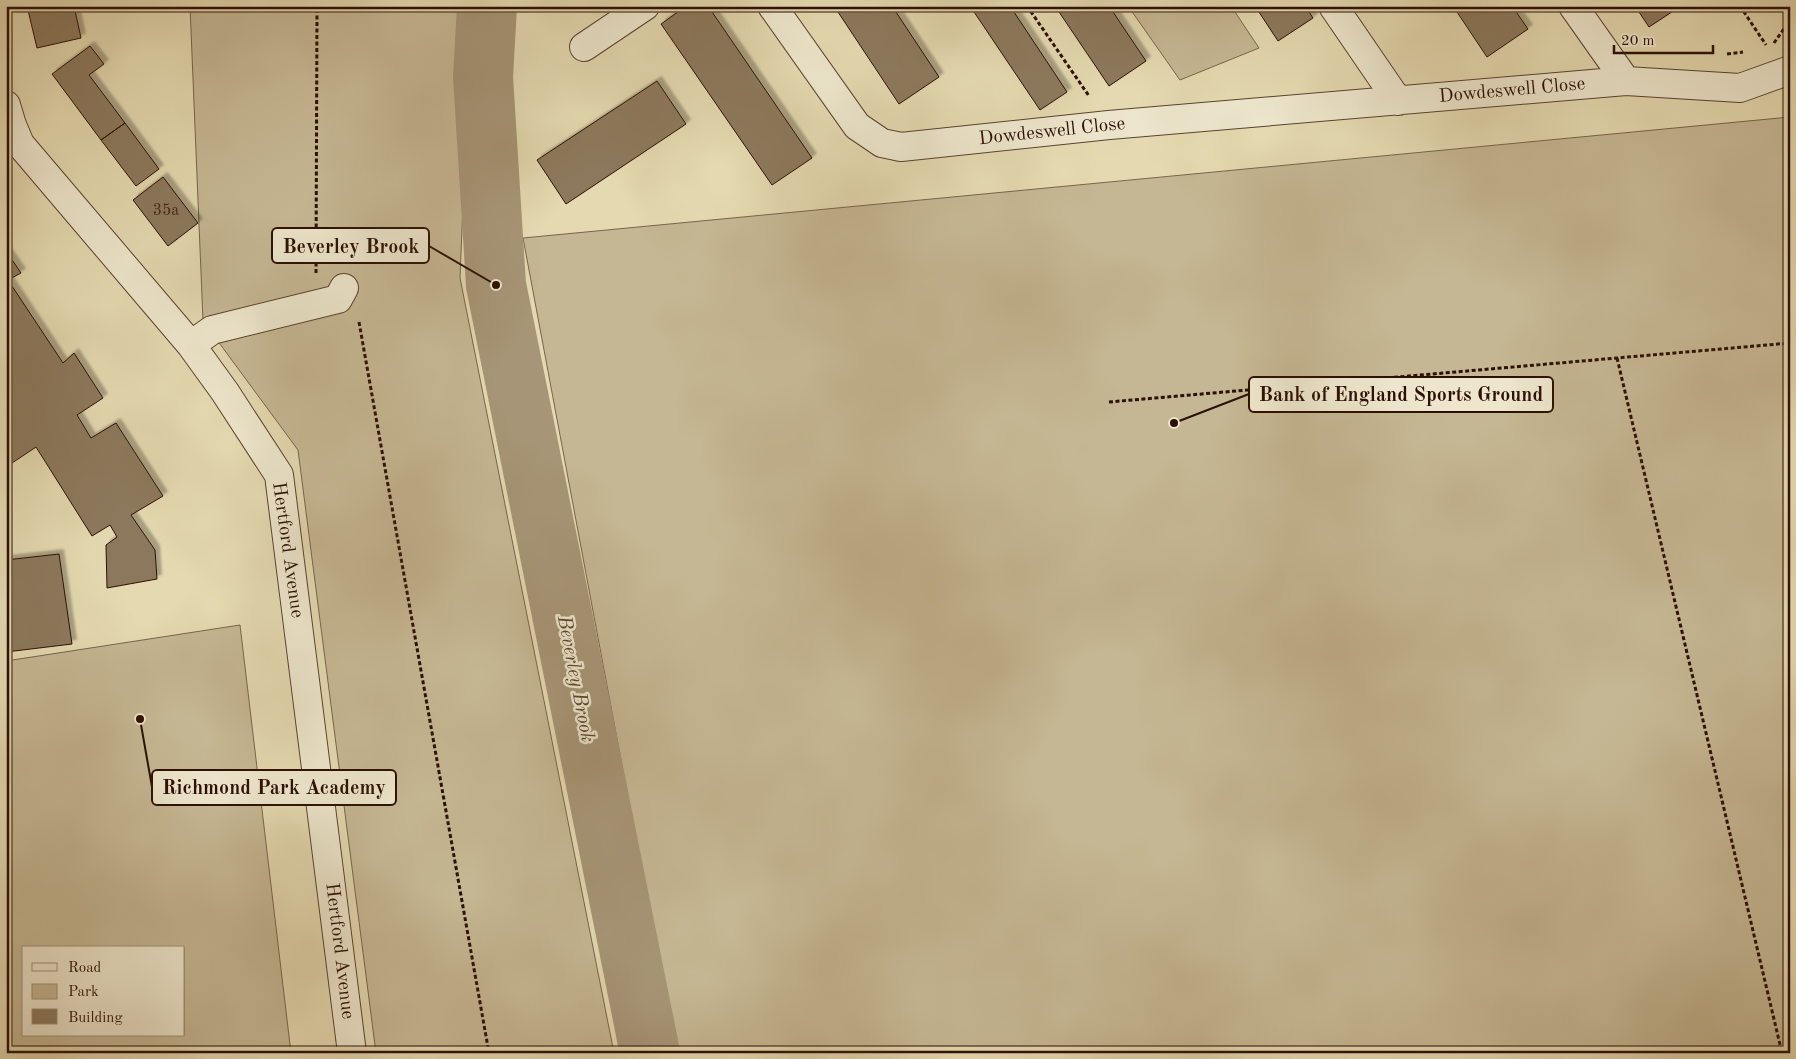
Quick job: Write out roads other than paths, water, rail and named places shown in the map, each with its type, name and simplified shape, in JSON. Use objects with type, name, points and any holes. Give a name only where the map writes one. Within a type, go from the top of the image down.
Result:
[{"type":"street","points":[[584,47],[646,6]]},
{"type":"street","name":"Dowdeswell Close","points":[[772,6],[857,126],[882,143],[901,147],[1109,126],[1626,82],[1740,88],[1790,70]]},
{"type":"street","points":[[1333,6],[1398,101]]},
{"type":"street","points":[[1573,6],[1626,82]]},
{"type":"street","name":"Hertford Avenue","points":[[6,105],[12,125],[13,148],[191,345],[225,392],[279,476],[352,1053]]},
{"type":"street","points":[[191,345],[212,330],[334,297]]},
{"type":"waterway","name":"Beverley Brook","points":[[487,6],[483,77],[496,285],[650,1053]]},
{"type":"place","name":"Beverley Brook","points":[[496,285]]},
{"type":"place","name":"Bank of England Sports Ground","points":[[1174,423]]},
{"type":"place","name":"Richmond Park Academy","points":[[140,719]]}]
